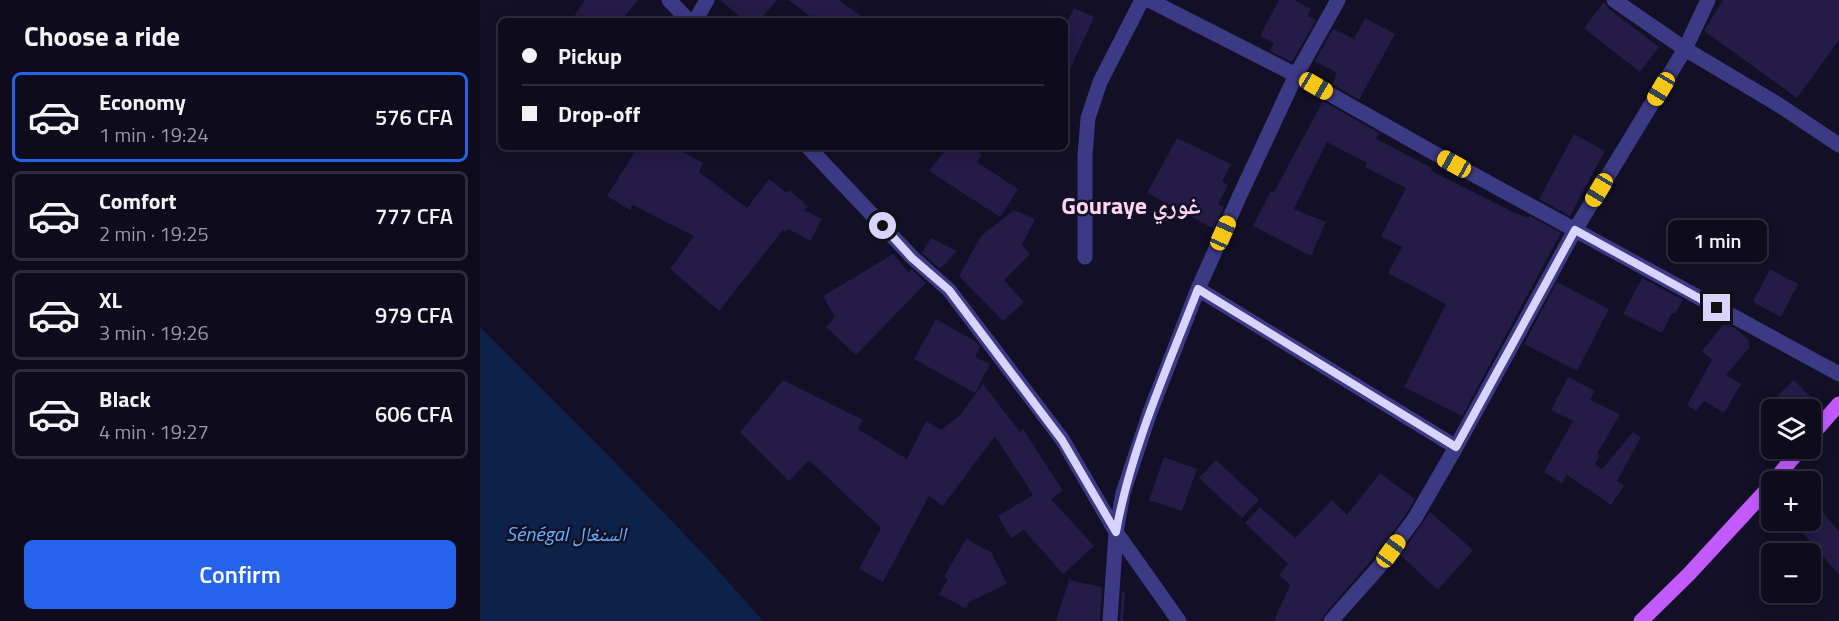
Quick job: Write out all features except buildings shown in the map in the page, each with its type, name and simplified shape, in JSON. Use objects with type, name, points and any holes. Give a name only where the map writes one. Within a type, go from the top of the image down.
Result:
[{"type":"main road","points":[[1821,424],[1839,404]]},
{"type":"main road","points":[[1782,471],[1792,459]]},
{"type":"main road","points":[[1641,621],[1689,574],[1761,495]]},
{"type":"street","points":[[669,0],[685,18]]},
{"type":"street","points":[[697,18],[706,0]]},
{"type":"street","points":[[1085,257],[1084,155],[1088,118],[1100,82],[1142,0]]},
{"type":"street","points":[[1149,0],[1296,75],[1444,159],[1839,374]]},
{"type":"street","points":[[1110,621],[1116,532],[1124,493],[1150,412],[1198,289],[1296,75],[1338,0]]},
{"type":"street","points":[[1614,0],[1685,49],[1839,144]]},
{"type":"street","points":[[1331,621],[1379,567],[1409,526],[1456,447],[1575,230],[1685,49],[1708,0]]},
{"type":"street","points":[[811,150],[912,258],[949,290],[1062,440],[1116,532],[1179,621]]},
{"type":"street","points":[[1198,289],[1456,447]]},
{"type":"water","name":"Sénégal السنغال","points":[[480,327],[611,458],[708,559],[763,621],[480,621]]},
{"type":"district","name":"Gouraye غوري","points":[[1131,206]]},
{"type":"route","points":[[883,226],[912,258],[949,290],[1062,440],[1116,532],[1124,493],[1150,412],[1198,289],[1456,447],[1575,230],[1717,308]]}]
